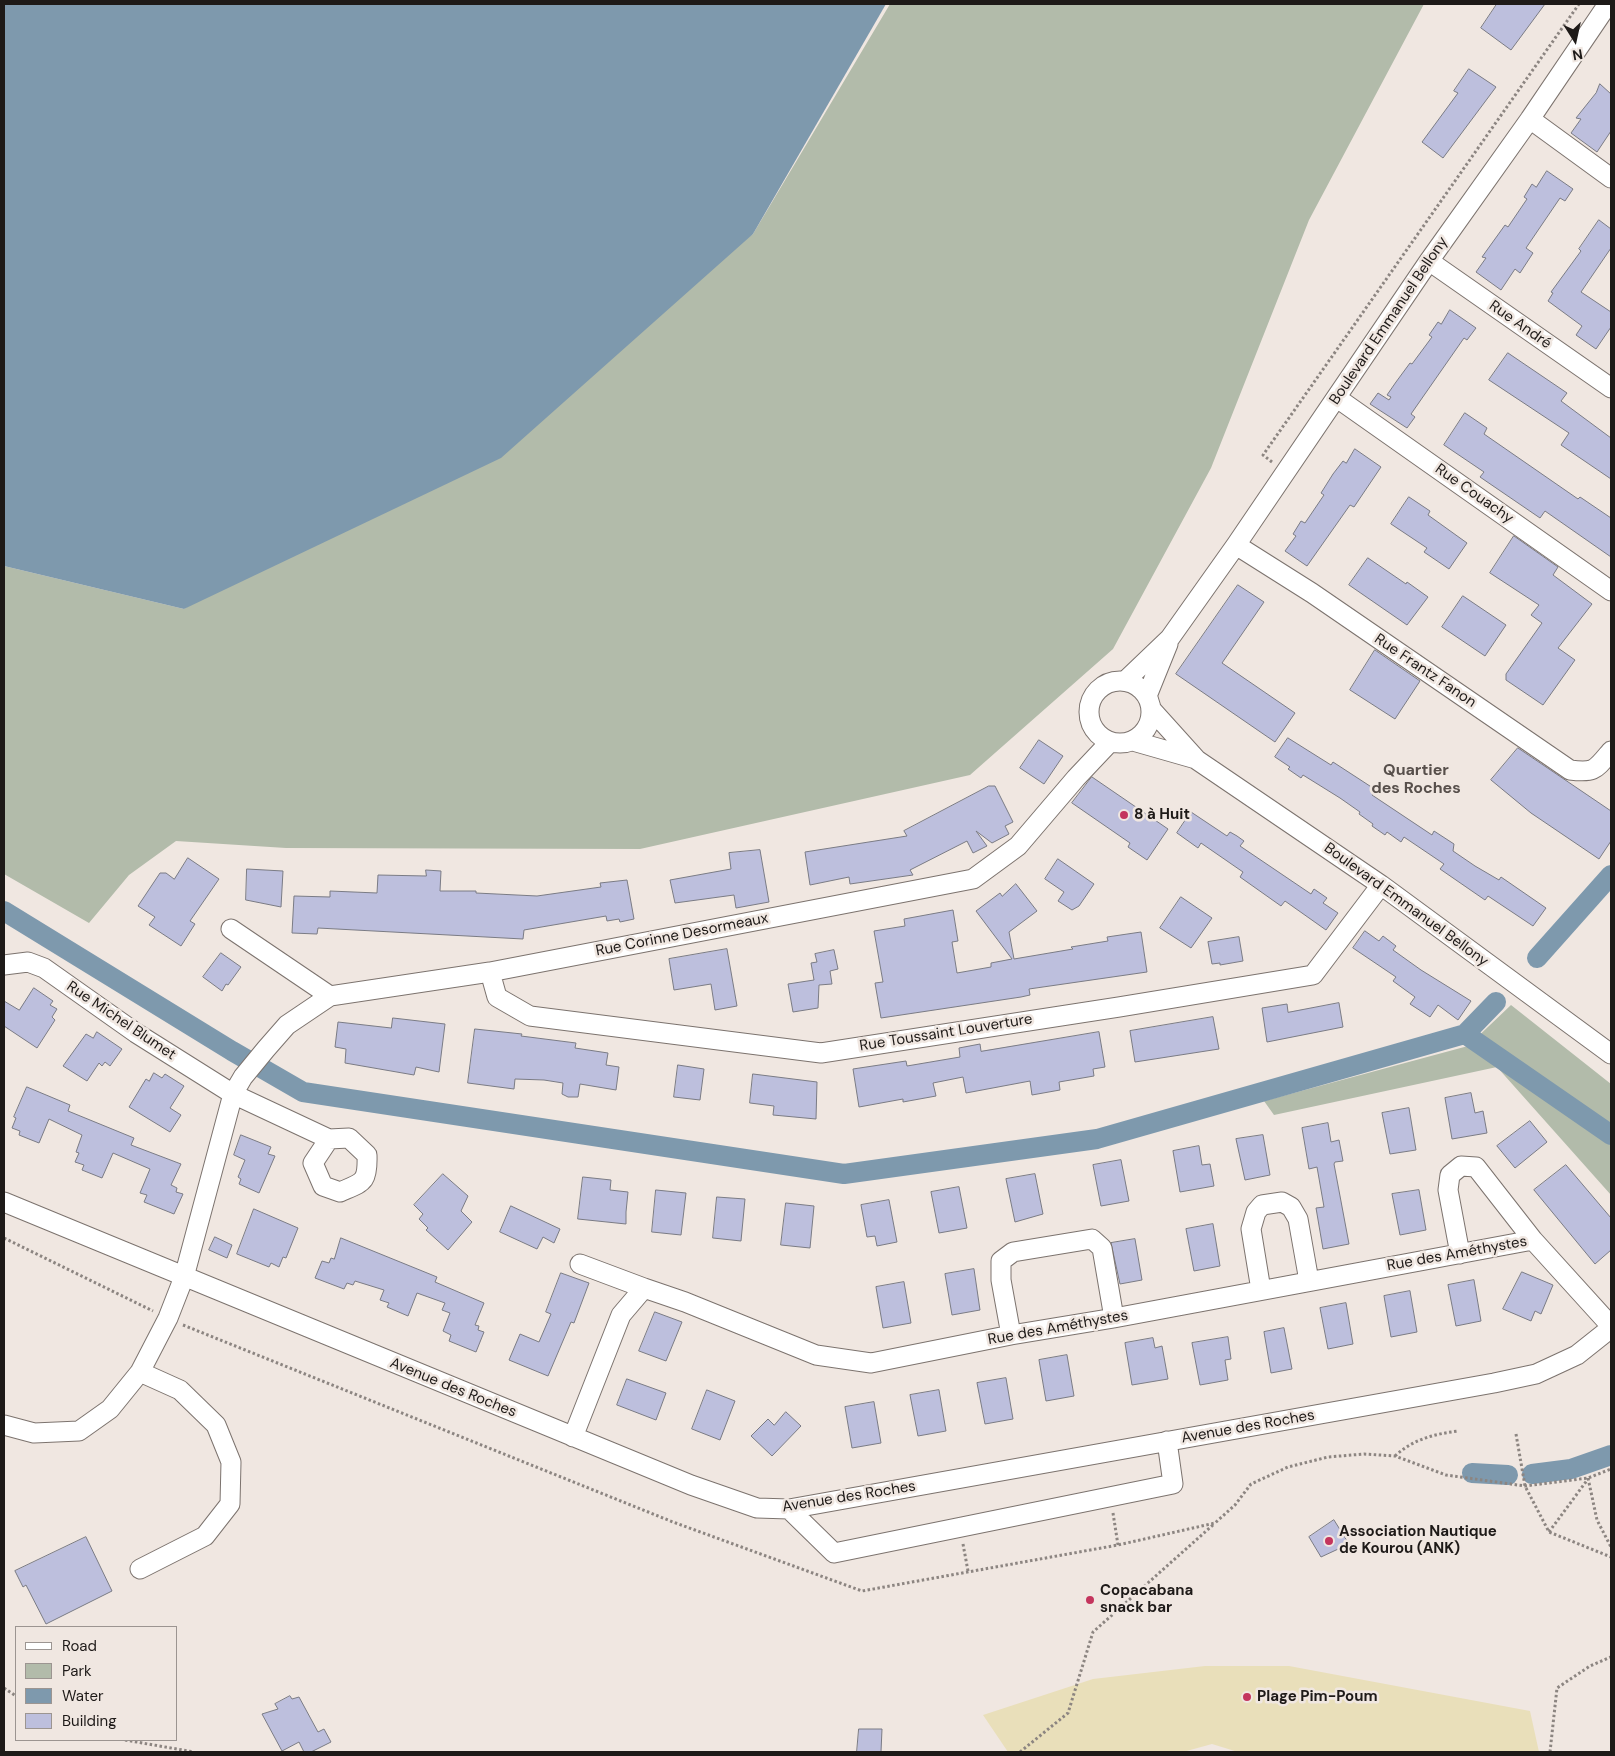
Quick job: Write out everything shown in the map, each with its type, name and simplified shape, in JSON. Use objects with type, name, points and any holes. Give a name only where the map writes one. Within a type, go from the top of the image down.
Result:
[{"type":"street","name":"Boulevard Emmanuel Bellony","points":[[1125,682],[1170,638],[1236,546],[1429,261],[1608,4]]},
{"type":"street","points":[[1530,118],[1611,178]]},
{"type":"street","name":"Rue André","points":[[1429,261],[1611,388]]},
{"type":"street","name":"Rue Couachy","points":[[1337,398],[1611,591]]},
{"type":"street","name":"Rue Frantz Fanon","points":[[1236,546],[1312,593],[1570,770],[1586,772],[1598,766],[1611,751]]},
{"type":"street","name":"Boulevard Emmanuel Bellony","points":[[1170,638],[1149,702],[1198,760],[1381,885],[1611,1054]]},
{"type":"street","points":[[1111,682],[1125,682],[1137,686],[1149,702],[1150,722],[1143,734],[1133,741],[1122,744],[1110,742],[1093,729],[1089,720],[1088,710],[1091,700],[1099,689],[1111,682]]},
{"type":"street","name":"Rue Corinne Desormeaux","points":[[1076,778],[1093,729]]},
{"type":"street","name":"Boulevard Emmanuel Bellony","points":[[1133,741],[1198,760]]},
{"type":"street","name":"Rue Corinne Desormeaux","points":[[233,1094],[243,1077],[287,1026],[330,996],[490,972],[972,879],[1018,846],[1076,778],[1110,742]]},
{"type":"street","name":"Rue Toussaint Louverture","points":[[490,972],[498,997],[530,1016],[820,1052],[1119,1007],[1313,975],[1381,885]]},
{"type":"street","points":[[231,928],[330,996]]},
{"type":"street","name":"Rue Michel Blumet","points":[[4,965],[28,962],[44,968],[136,1033],[233,1094],[330,1139]]},
{"type":"street","points":[[4,1425],[34,1433],[79,1431],[110,1409],[140,1372],[168,1318],[184,1277],[233,1094]]},
{"type":"street","points":[[1460,1254],[1448,1190],[1450,1175],[1461,1166],[1476,1167],[1533,1240]]},
{"type":"street","name":"Avenue des Roches","points":[[4,1202],[573,1438],[691,1485],[757,1508],[789,1509],[1494,1383],[1536,1374],[1577,1355],[1611,1327]]},
{"type":"street","points":[[1261,1290],[1251,1229],[1256,1212],[1262,1206],[1282,1202],[1291,1207],[1298,1219],[1309,1281]]},
{"type":"street","points":[[1011,1335],[1001,1280],[1001,1261],[1013,1252],[1081,1240],[1092,1239],[1102,1248],[1114,1318]]},
{"type":"street","name":"Rue des Améthystes","points":[[580,1264],[686,1302],[816,1355],[871,1363],[1011,1335],[1114,1318],[1533,1240],[1611,1327]]},
{"type":"street","points":[[573,1438],[621,1314],[644,1288]]},
{"type":"street","points":[[140,1372],[180,1390],[210,1419],[216,1425],[231,1462],[230,1504],[205,1536],[140,1569]]},
{"type":"street","points":[[789,1509],[834,1553],[1173,1484],[1167,1442]]},
{"type":"path","points":[[1279,467],[1263,455],[1579,4]]},
{"type":"path","points":[[4,1238],[168,1318],[673,1522],[862,1591],[1118,1545],[1215,1523]]},
{"type":"path","points":[[1395,1456],[1405,1446],[1418,1440],[1436,1434],[1458,1431]]},
{"type":"path","points":[[1516,1434],[1525,1486],[1549,1532],[1611,1557]]},
{"type":"path","points":[[1020,1752],[1068,1713],[1093,1632],[1235,1505],[1251,1484],[1288,1467],[1328,1457],[1364,1454],[1395,1456],[1446,1475],[1525,1486],[1588,1478],[1611,1469]]},
{"type":"path","points":[[1549,1532],[1588,1478]]},
{"type":"path","points":[[1588,1478],[1597,1520],[1611,1548]]},
{"type":"path","points":[[1111,1497],[1118,1545]]},
{"type":"path","points":[[960,1528],[968,1571]]},
{"type":"path","points":[[1550,1752],[1557,1688],[1590,1666],[1611,1657]]},
{"type":"path","points":[[4,1688],[15,1695]]},
{"type":"path","points":[[131,1741],[194,1752]]},
{"type":"green space","points":[[890,4],[1424,4],[1309,220],[1211,468],[1113,649],[970,775],[640,849],[286,848],[176,841],[129,875],[89,923],[4,874],[4,566],[184,609],[753,234]]},
{"type":"green space","points":[[1511,1005],[1611,1084],[1611,1195],[1497,1067],[1274,1115],[1264,1101],[1468,1046]]},
{"type":"sand","name":"Plage Pim-Poum","points":[[1205,1666],[1289,1666],[1530,1711],[1539,1752],[1238,1752],[1212,1744],[1183,1752],[1008,1752],[983,1715],[1093,1679]]},
{"type":"water","points":[[4,4],[886,4],[753,234],[501,458],[184,609],[4,566]]},
{"type":"building","points":[[1497,4],[1545,4],[1511,50],[1481,28]]},
{"type":"building","points":[[1469,69],[1496,87],[1443,158],[1422,142],[1458,93],[1454,91]]},
{"type":"building","points":[[1600,84],[1611,94],[1611,131],[1597,152],[1571,133],[1581,119],[1576,118],[1596,93]]},
{"type":"building","points":[[1547,171],[1573,189],[1565,201],[1560,198],[1526,248],[1533,253],[1520,273],[1515,269],[1501,290],[1476,272],[1486,258],[1482,257],[1505,225],[1508,227],[1527,199],[1524,197],[1532,184],[1536,187]]},
{"type":"building","points":[[1599,220],[1611,229],[1611,248],[1581,292],[1611,312],[1611,327],[1596,349],[1576,335],[1582,326],[1548,301],[1553,293],[1551,292],[1581,251],[1579,249]]},
{"type":"building","points":[[1450,310],[1476,328],[1467,340],[1464,338],[1411,414],[1415,417],[1407,428],[1370,404],[1378,393],[1389,400],[1391,397],[1387,395],[1432,337],[1429,335],[1438,322],[1441,324]]},
{"type":"building","points":[[1508,353],[1567,393],[1561,401],[1611,438],[1611,479],[1561,445],[1569,433],[1489,380]]},
{"type":"building","points":[[1465,413],[1487,428],[1484,434],[1578,499],[1580,497],[1611,518],[1611,557],[1545,511],[1540,518],[1480,477],[1484,472],[1444,445]]},
{"type":"building","points":[[1355,449],[1381,467],[1354,507],[1350,505],[1307,566],[1285,551],[1296,536],[1293,534],[1301,521],[1305,523],[1324,495],[1321,493],[1333,474],[1343,461],[1346,463]]},
{"type":"building","points":[[1409,497],[1430,511],[1428,515],[1467,543],[1449,569],[1424,552],[1427,548],[1391,524]]},
{"type":"building","points":[[1514,536],[1558,567],[1553,575],[1592,604],[1558,648],[1575,660],[1543,705],[1506,680],[1506,674],[1542,623],[1531,615],[1539,605],[1490,573]]},
{"type":"building","points":[[1368,558],[1428,597],[1407,625],[1349,585]]},
{"type":"building","points":[[1238,585],[1264,602],[1222,663],[1295,713],[1275,742],[1176,674]]},
{"type":"building","points":[[1463,596],[1506,625],[1485,656],[1442,627]]},
{"type":"building","points":[[1375,650],[1420,681],[1395,719],[1350,690]]},
{"type":"building","points":[[1288,738],[1331,765],[1333,762],[1376,790],[1372,795],[1432,835],[1434,831],[1454,844],[1453,851],[1499,880],[1501,877],[1546,908],[1533,926],[1488,896],[1485,900],[1440,869],[1444,864],[1404,837],[1401,842],[1387,832],[1385,835],[1372,826],[1373,824],[1359,814],[1360,812],[1303,775],[1301,778],[1288,769],[1290,767],[1275,757]]},
{"type":"building","points":[[1039,740],[1063,756],[1044,784],[1020,768]]},
{"type":"building","points":[[1518,748],[1611,811],[1611,841],[1599,859],[1531,813],[1491,780]]},
{"type":"building","points":[[1092,777],[1168,829],[1147,860],[1128,847],[1130,843],[1072,803]]},
{"type":"building","points":[[989,786],[995,786],[1013,822],[1005,826],[1009,834],[992,843],[976,831],[987,846],[973,853],[967,841],[910,870],[913,875],[850,884],[849,877],[810,885],[805,852],[907,836],[904,831]]},
{"type":"building","points":[[1191,812],[1227,836],[1230,832],[1237,836],[1244,841],[1240,846],[1311,894],[1314,889],[1327,898],[1323,903],[1338,913],[1326,930],[1285,901],[1281,906],[1240,877],[1243,872],[1201,843],[1198,848],[1177,833]]},
{"type":"building","points":[[760,850],[769,902],[736,908],[734,895],[675,903],[670,880],[731,869],[729,853]]},
{"type":"building","points":[[188,858],[219,879],[190,921],[195,924],[181,946],[149,925],[155,917],[138,906],[160,873],[166,873],[174,879]]},
{"type":"building","points":[[1058,859],[1094,884],[1079,906],[1072,910],[1058,901],[1064,892],[1045,879]]},
{"type":"building","points":[[247,869],[283,871],[281,907],[246,900]]},
{"type":"building","points":[[426,870],[441,871],[440,891],[476,891],[476,893],[537,896],[601,887],[600,883],[627,880],[634,919],[620,922],[619,919],[607,921],[606,916],[524,930],[523,939],[318,928],[317,934],[292,933],[294,896],[330,897],[330,891],[377,893],[378,875],[426,876]]},
{"type":"building","points":[[1016,884],[1037,911],[1009,932],[1014,959],[1073,949],[1071,947],[1108,941],[1107,937],[1141,932],[1147,972],[1029,989],[1030,995],[1021,997],[881,1018],[875,983],[883,982],[874,931],[905,926],[904,919],[953,910],[958,941],[952,942],[957,973],[991,967],[991,963],[1012,959],[976,911],[1000,893],[1002,896]]},
{"type":"building","points":[[1181,897],[1212,918],[1191,948],[1160,928]]},
{"type":"building","points":[[1365,931],[1379,941],[1383,936],[1396,946],[1393,950],[1471,1001],[1458,1020],[1438,1005],[1430,1017],[1410,1004],[1415,997],[1393,981],[1396,977],[1353,948]]},
{"type":"building","points":[[1239,937],[1243,961],[1220,965],[1220,963],[1212,964],[1208,942]]},
{"type":"building","points":[[727,949],[737,1006],[715,1010],[711,984],[674,990],[669,959]]},
{"type":"building","points":[[834,950],[838,969],[830,971],[832,984],[819,985],[818,1008],[793,1012],[788,984],[814,980],[811,963],[817,962],[815,954]]},
{"type":"building","points":[[221,953],[241,967],[222,991],[203,977]]},
{"type":"building","points":[[34,988],[53,1001],[50,1005],[57,1009],[52,1017],[55,1020],[37,1048],[4,1026],[4,1001],[19,1010]]},
{"type":"building","points":[[1339,1003],[1343,1027],[1267,1042],[1262,1008],[1287,1004],[1288,1012]]},
{"type":"building","points":[[1213,1017],[1219,1049],[1135,1062],[1130,1031]]},
{"type":"building","points":[[393,1018],[445,1024],[439,1072],[416,1067],[414,1075],[345,1063],[346,1049],[335,1047],[338,1022],[391,1028]]},
{"type":"building","points":[[475,1029],[522,1034],[521,1036],[576,1043],[575,1048],[608,1053],[606,1065],[619,1067],[616,1090],[580,1084],[578,1097],[568,1097],[562,1094],[563,1083],[544,1080],[515,1079],[514,1089],[468,1083]]},
{"type":"building","points":[[97,1032],[122,1049],[110,1066],[105,1062],[102,1066],[99,1063],[87,1081],[63,1066],[86,1034],[93,1038]]},
{"type":"building","points":[[1099,1032],[1105,1067],[1093,1069],[1094,1076],[1059,1082],[1060,1090],[1032,1095],[1030,1081],[966,1093],[963,1077],[933,1083],[936,1096],[903,1102],[903,1099],[859,1107],[853,1069],[906,1061],[907,1066],[960,1057],[959,1048],[980,1044],[981,1051]]},
{"type":"building","points":[[678,1065],[704,1069],[700,1100],[674,1097]]},
{"type":"building","points":[[154,1073],[162,1078],[165,1074],[184,1086],[170,1108],[181,1115],[170,1132],[129,1107],[146,1079],[149,1081]]},
{"type":"building","points":[[753,1074],[817,1082],[816,1119],[773,1115],[774,1106],[750,1103]]},
{"type":"building","points":[[27,1087],[70,1105],[68,1111],[134,1138],[131,1145],[181,1164],[171,1185],[177,1188],[176,1192],[183,1194],[174,1214],[144,1202],[147,1195],[140,1193],[150,1169],[113,1153],[102,1178],[82,1170],[84,1165],[75,1162],[79,1153],[76,1152],[82,1135],[49,1119],[39,1143],[19,1135],[20,1131],[12,1128],[16,1118],[14,1117]]},
{"type":"building","points":[[1471,1093],[1475,1113],[1483,1111],[1487,1133],[1452,1139],[1445,1098]]},
{"type":"building","points":[[1409,1108],[1416,1150],[1390,1154],[1382,1113]]},
{"type":"building","points":[[1530,1121],[1547,1142],[1515,1168],[1497,1146]]},
{"type":"building","points":[[1328,1123],[1331,1142],[1339,1140],[1343,1161],[1335,1162],[1334,1164],[1349,1244],[1323,1249],[1316,1208],[1324,1207],[1317,1167],[1309,1169],[1302,1128]]},
{"type":"building","points":[[241,1135],[271,1147],[268,1154],[275,1156],[259,1193],[239,1184],[241,1179],[238,1177],[245,1160],[234,1155]]},
{"type":"building","points":[[1263,1135],[1270,1175],[1245,1180],[1236,1139]]},
{"type":"building","points":[[1199,1146],[1202,1165],[1210,1164],[1214,1186],[1180,1192],[1173,1151]]},
{"type":"building","points":[[1121,1160],[1129,1201],[1101,1206],[1093,1165]]},
{"type":"building","points":[[1566,1165],[1611,1218],[1611,1250],[1595,1264],[1534,1190]]},
{"type":"building","points":[[443,1174],[468,1196],[461,1211],[472,1222],[448,1250],[426,1230],[428,1228],[419,1219],[423,1214],[414,1205]]},
{"type":"building","points":[[1035,1174],[1043,1214],[1015,1222],[1006,1179]]},
{"type":"building","points":[[583,1177],[611,1180],[610,1190],[628,1192],[626,1224],[578,1219]]},
{"type":"building","points":[[959,1187],[967,1228],[939,1233],[931,1192]]},
{"type":"building","points":[[656,1190],[686,1193],[681,1235],[652,1232]]},
{"type":"building","points":[[1419,1190],[1426,1230],[1400,1235],[1392,1194]]},
{"type":"building","points":[[717,1197],[745,1199],[741,1241],[713,1238]]},
{"type":"building","points":[[889,1200],[897,1242],[877,1246],[875,1236],[867,1237],[861,1205]]},
{"type":"building","points":[[786,1203],[814,1206],[810,1248],[781,1245]]},
{"type":"building","points":[[511,1206],[560,1229],[554,1243],[543,1237],[537,1249],[500,1232]]},
{"type":"building","points":[[254,1209],[298,1228],[286,1258],[283,1257],[279,1267],[271,1263],[269,1267],[237,1254]]},
{"type":"building","points":[[1213,1224],[1220,1266],[1194,1271],[1186,1229]]},
{"type":"building","points":[[215,1237],[232,1245],[227,1258],[209,1250]]},
{"type":"building","points":[[341,1238],[437,1277],[435,1282],[484,1303],[475,1325],[479,1326],[478,1330],[484,1332],[476,1352],[449,1341],[451,1335],[443,1331],[450,1313],[442,1310],[445,1303],[417,1293],[408,1316],[387,1307],[389,1303],[380,1300],[384,1290],[355,1281],[353,1285],[347,1283],[344,1289],[315,1278],[322,1261],[329,1263],[331,1258],[334,1259]]},
{"type":"building","points":[[1135,1239],[1142,1280],[1120,1284],[1111,1243]]},
{"type":"building","points":[[974,1269],[980,1310],[952,1315],[945,1274]]},
{"type":"building","points":[[1522,1272],[1553,1285],[1541,1314],[1535,1311],[1531,1321],[1503,1309]]},
{"type":"building","points":[[561,1273],[589,1283],[574,1323],[571,1322],[548,1376],[509,1360],[520,1334],[539,1342],[551,1314],[546,1312]]},
{"type":"building","points":[[1474,1280],[1481,1321],[1456,1326],[1448,1285]]},
{"type":"building","points":[[904,1282],[911,1323],[883,1328],[876,1287]]},
{"type":"building","points":[[1410,1291],[1417,1332],[1391,1337],[1384,1296]]},
{"type":"building","points":[[1346,1303],[1353,1344],[1328,1349],[1320,1308]]},
{"type":"building","points":[[655,1312],[682,1322],[666,1361],[639,1351]]},
{"type":"building","points":[[1284,1328],[1292,1369],[1271,1373],[1264,1332]]},
{"type":"building","points":[[1228,1337],[1231,1359],[1225,1360],[1228,1380],[1200,1385],[1192,1343]]},
{"type":"building","points":[[1153,1338],[1155,1348],[1162,1346],[1168,1379],[1132,1385],[1125,1343]]},
{"type":"building","points":[[1067,1355],[1074,1396],[1046,1401],[1039,1360]]},
{"type":"building","points":[[1006,1378],[1013,1419],[985,1424],[977,1383]]},
{"type":"building","points":[[627,1379],[666,1393],[656,1420],[617,1405]]},
{"type":"building","points":[[707,1390],[735,1401],[720,1440],[692,1429]]},
{"type":"building","points":[[939,1390],[946,1431],[918,1436],[910,1395]]},
{"type":"building","points":[[874,1402],[881,1443],[852,1448],[845,1407]]},
{"type":"building","points":[[786,1412],[801,1426],[772,1456],[751,1436],[768,1419],[774,1425]]},
{"type":"building","name":"Association Nautique de Kourou (ANK)","points":[[1334,1520],[1349,1544],[1321,1557],[1309,1537]]},
{"type":"building","points":[[86,1537],[112,1591],[46,1624],[26,1585],[23,1587],[15,1571]]},
{"type":"building","points":[[290,1696],[292,1699],[299,1697],[318,1732],[324,1729],[331,1742],[311,1752],[304,1752],[299,1742],[282,1751],[262,1714],[278,1709],[275,1704]]},
{"type":"building","points":[[859,1729],[882,1729],[881,1752],[857,1752]]},
{"type":"waterway","points":[[1537,958],[1611,875]]},
{"type":"waterway","points":[[4,911],[232,1051],[303,1092],[844,1174],[1097,1139],[1465,1034],[1496,1002]]},
{"type":"waterway","points":[[1465,1034],[1611,1135]]},
{"type":"waterway","points":[[1532,1474],[1571,1469],[1611,1455]]},
{"type":"waterway","points":[[1472,1473],[1508,1475]]},
{"type":"place","name":"8 à Huit","points":[[1124,815]]},
{"type":"place","name":"Association Nautique de Kourou (ANK)","points":[[1329,1541]]},
{"type":"place","name":"Copacabana snack bar","points":[[1090,1600]]},
{"type":"place","name":"Plage Pim-Poum","points":[[1247,1697]]},
{"type":"district","name":"Quartier des Roches","points":[[1416,780]]}]
